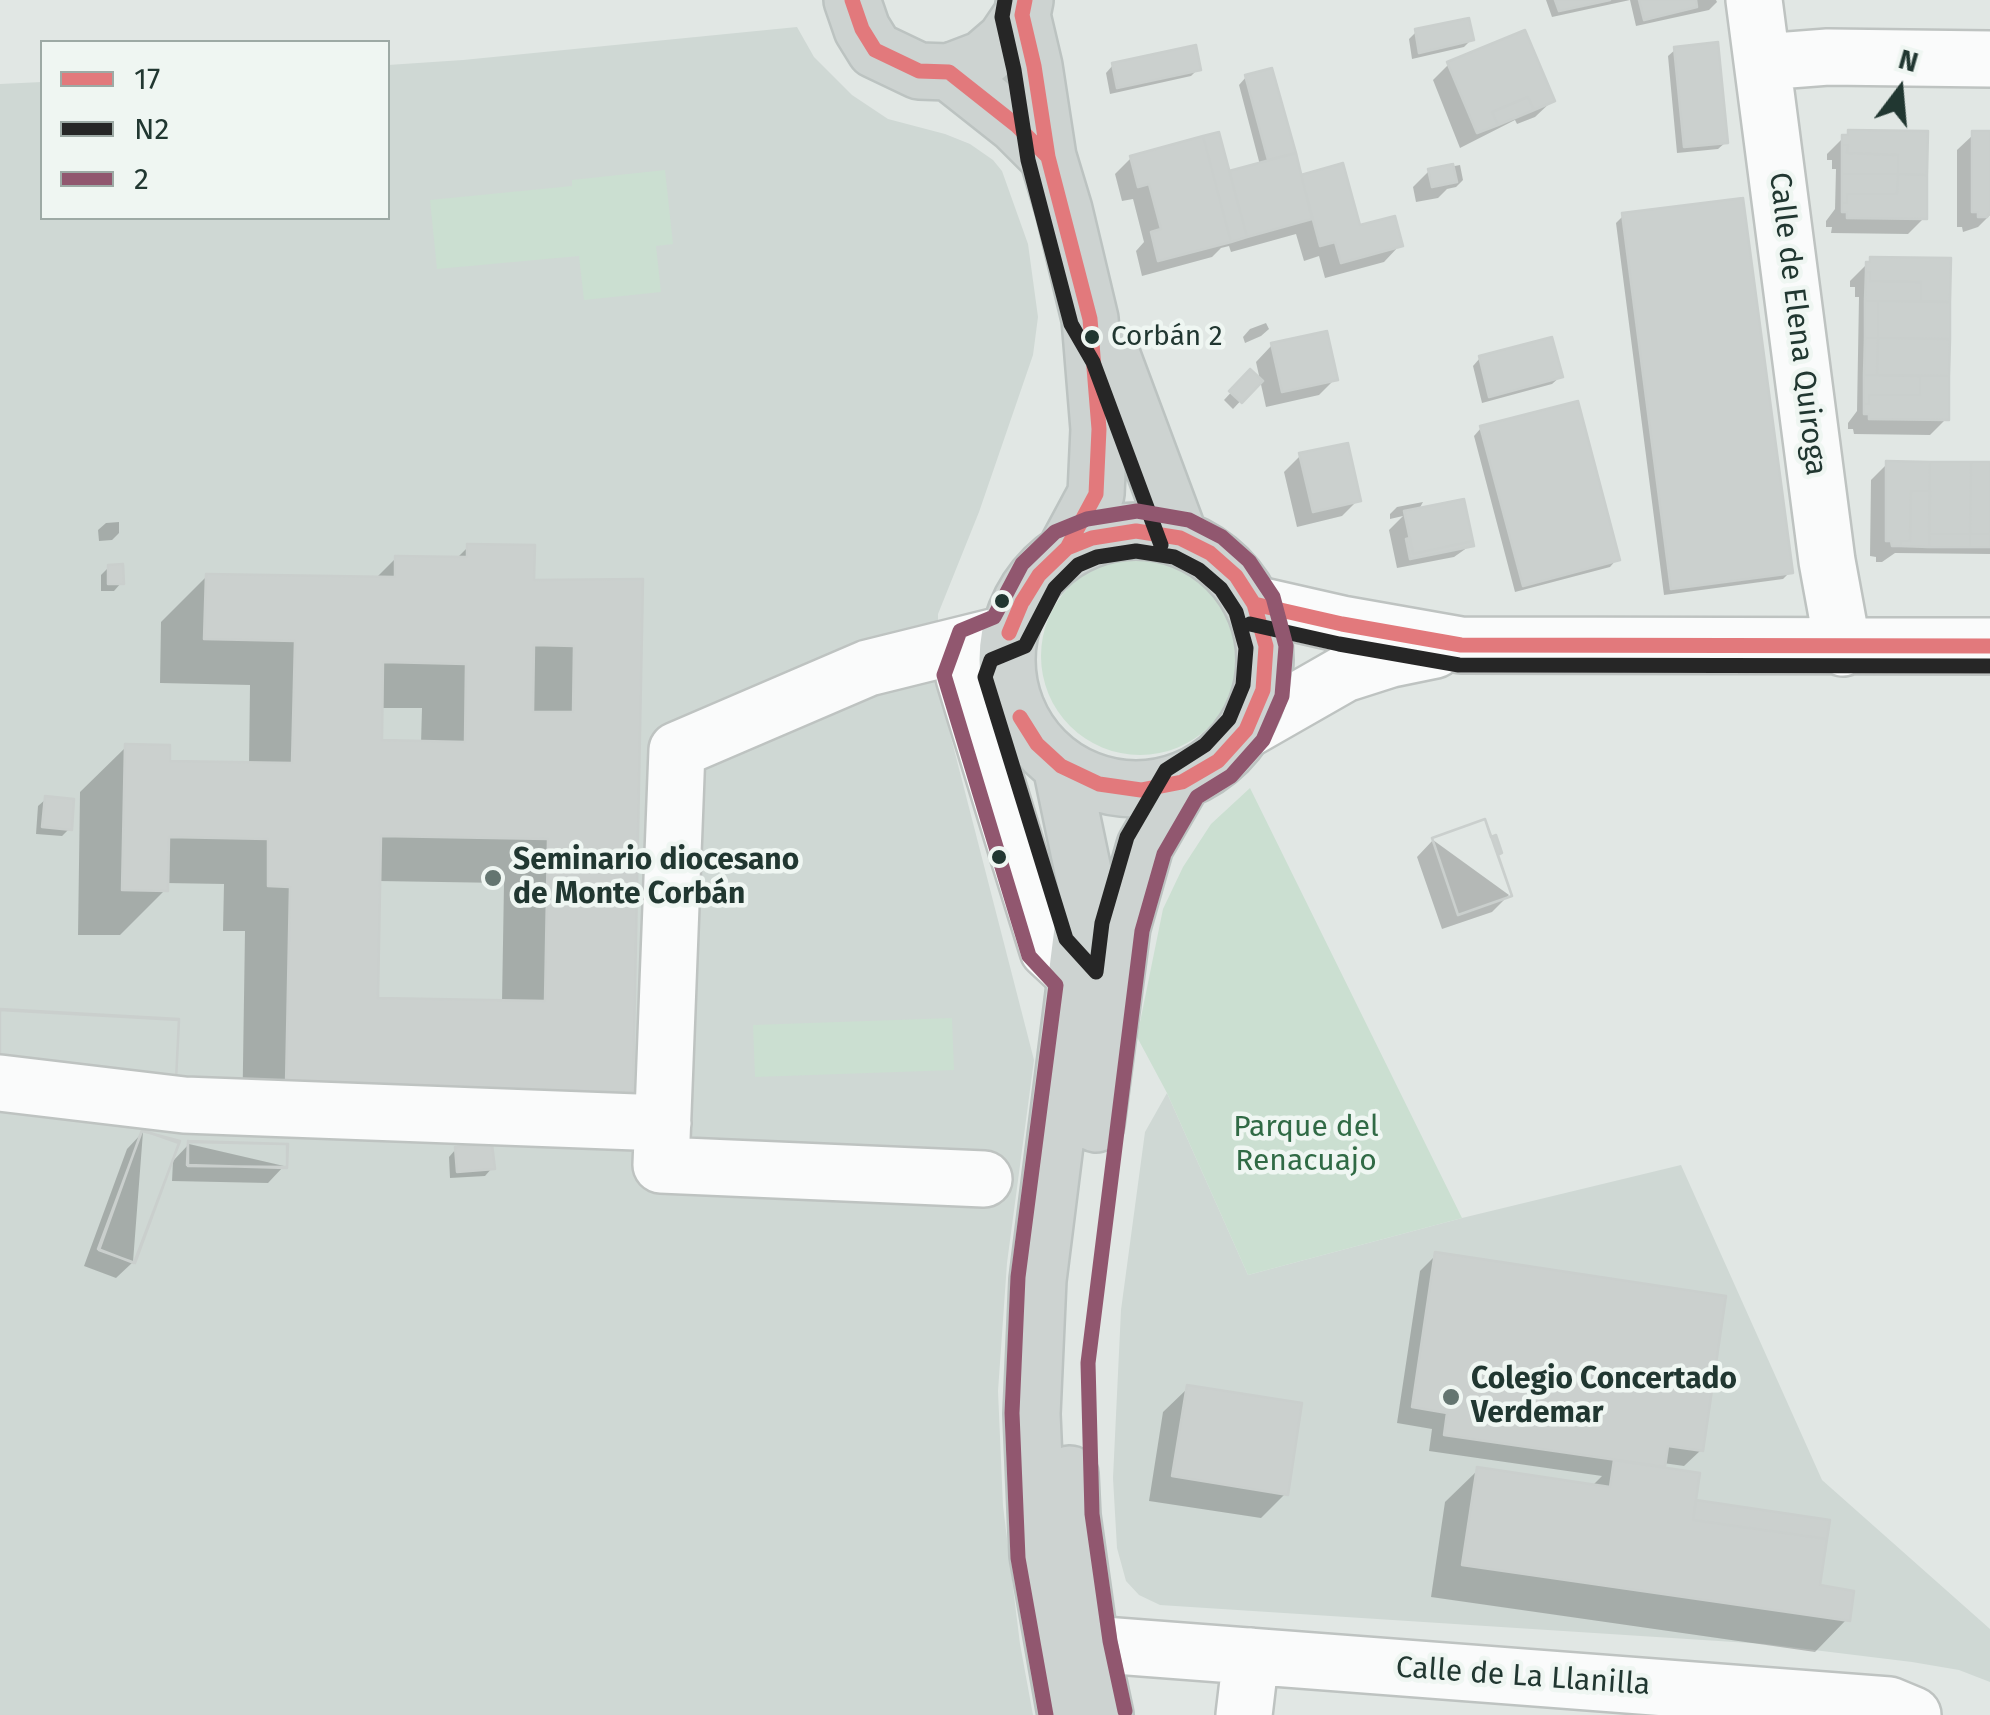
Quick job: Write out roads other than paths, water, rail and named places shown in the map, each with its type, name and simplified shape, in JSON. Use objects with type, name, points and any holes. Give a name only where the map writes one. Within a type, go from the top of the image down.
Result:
[{"type":"main road","points":[[847,4],[876,50],[919,71],[950,72],[982,59],[1005,40],[1023,8]]},
{"type":"main road","points":[[1023,8],[1048,157],[1090,319],[1099,430],[1096,494],[1066,548],[1038,575],[992,638],[1006,654],[1009,687],[998,715],[1061,766],[1099,784],[1141,790],[1182,782],[1218,761],[1246,730],[1263,690],[1266,646],[1254,604],[1236,576],[1210,554],[1180,538],[1136,531],[1092,538],[1066,548]]},
{"type":"main road","points":[[950,72],[1016,125],[1048,157]]},
{"type":"main road","points":[[1090,319],[1111,353],[1180,538]]},
{"type":"main road","points":[[1061,766],[1087,890],[1038,1280],[1032,1414],[1038,1556],[1066,1715]]},
{"type":"main road","points":[[1105,1715],[1090,1644],[1072,1516],[1068,1362],[1122,926],[1146,846],[1182,782]]},
{"type":"street","name":"Calle de Elena Quiroga","points":[[1754,0],[1828,561],[1843,648]]},
{"type":"street","points":[[1762,62],[1828,57],[1990,59]]},
{"type":"street","points":[[1254,604],[1460,645],[1990,646]]},
{"type":"street","points":[[984,1179],[661,1165],[677,750],[868,668],[992,638]]},
{"type":"street","points":[[1246,730],[1344,674],[1391,659],[1460,645]]},
{"type":"street","points":[[998,715],[1048,950],[1077,977]]},
{"type":"street","points":[[0,1083],[184,1104],[662,1124]]},
{"type":"street","name":"Calle de La Llanilla","points":[[1090,1644],[1888,1705],[1914,1715]]},
{"type":"street","points":[[1244,1715],[1250,1656]]},
{"type":"place","name":"Corbán 2","points":[[1092,337]]},
{"type":"place","name":"Seminario diocesano de Monte Corbán","points":[[493,878]]},
{"type":"place","name":"Colegio Concertado Verdemar","points":[[1451,1397]]},
{"type":"park label","name":"Parque del Renacuajo","points":[[1306,1145]]}]
